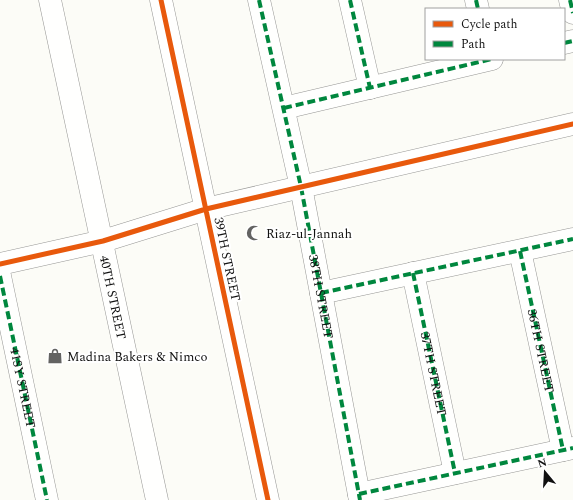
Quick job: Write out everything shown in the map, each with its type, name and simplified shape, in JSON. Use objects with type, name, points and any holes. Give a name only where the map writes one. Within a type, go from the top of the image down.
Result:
[{"type":"street","name":"40TH STREET","points":[[50,0],[103,241],[157,500]]},
{"type":"street","name":"39TH STREET","points":[[161,0],[268,500]]},
{"type":"street","name":"38TH STREET","points":[[260,0],[301,187],[360,497]]},
{"type":"street","points":[[350,0],[370,88]]},
{"type":"street","points":[[570,0],[573,13]]},
{"type":"street","points":[[284,108],[486,60]]},
{"type":"street","points":[[0,264],[103,241],[206,209],[573,124]]},
{"type":"street","points":[[321,293],[573,240]]},
{"type":"street","name":"36TH STREET","points":[[520,251],[568,449]]},
{"type":"street","name":"37TH STREET","points":[[414,273],[455,473]]},
{"type":"street","name":"41SY STREET","points":[[0,276],[47,500]]},
{"type":"street","points":[[360,497],[455,473],[568,449]]},
{"type":"marked path","points":[[259,0],[301,187],[360,500]]},
{"type":"marked path","points":[[350,0],[370,88]]},
{"type":"marked path","points":[[476,0],[478,8]]},
{"type":"marked path","points":[[570,0],[573,13]]},
{"type":"marked path","points":[[565,43],[573,41]]},
{"type":"marked path","points":[[284,108],[488,60]]},
{"type":"marked path","points":[[321,293],[573,239]]},
{"type":"marked path","points":[[520,251],[563,450]]},
{"type":"marked path","points":[[413,273],[455,473]]},
{"type":"marked path","points":[[0,276],[47,500]]},
{"type":"marked path","points":[[359,494],[573,448]]},
{"type":"cycle path","points":[[161,0],[268,500]]},
{"type":"cycle path","points":[[0,264],[103,241],[206,209],[573,124]]},
{"type":"place","name":"Riaz-ul-Jannah","points":[[254,233]]},
{"type":"place","name":"Madina Bakers & Nimco","points":[[55,356]]}]
